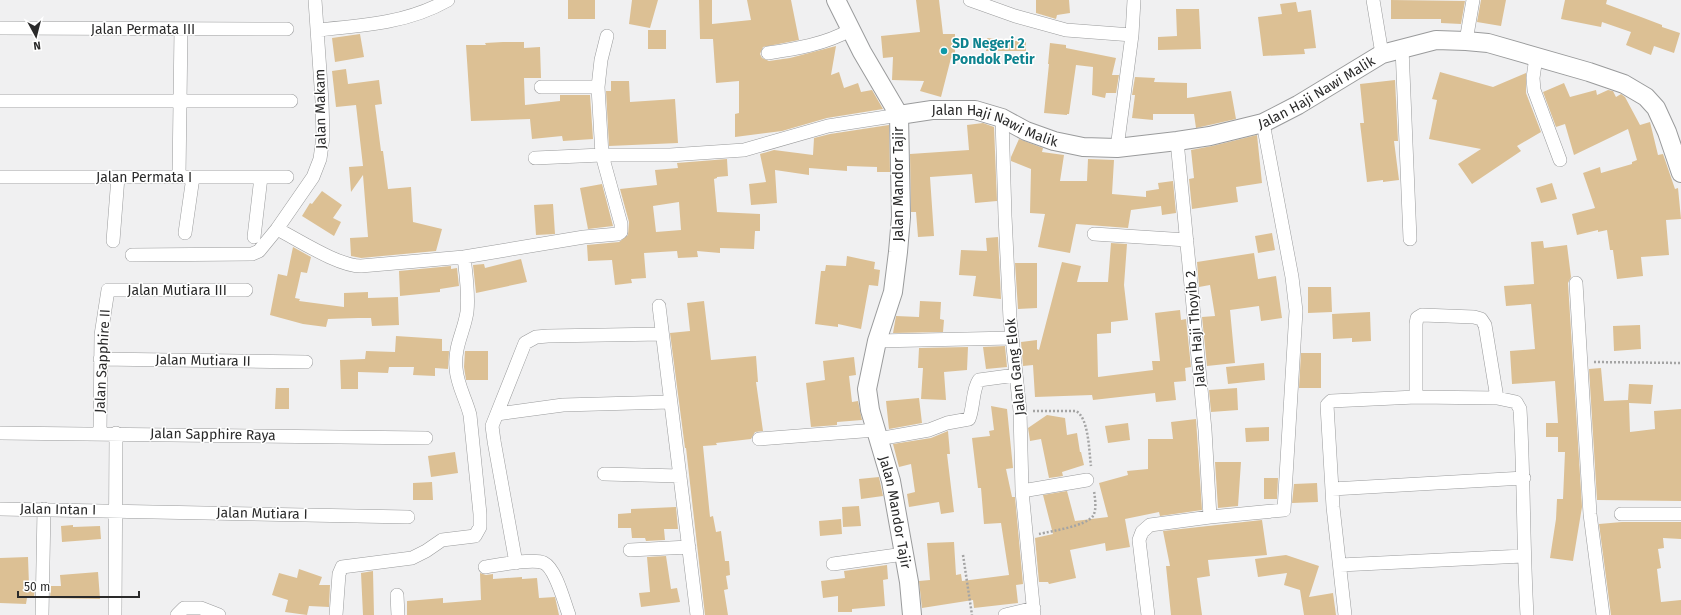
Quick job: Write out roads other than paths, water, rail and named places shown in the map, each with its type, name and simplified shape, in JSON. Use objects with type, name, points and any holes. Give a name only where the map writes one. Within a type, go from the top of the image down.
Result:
[{"type":"main road","name":"Jalan Mandor Tajir","points":[[836,0],[850,30],[899,115],[901,217],[893,292],[877,341],[867,389],[870,410],[891,481],[904,554],[912,615]]},
{"type":"main road","name":"Jalan Haji Nawi Malik","points":[[899,115],[950,109],[975,110],[1002,118],[1026,130],[1054,140],[1083,147],[1117,148],[1177,141],[1210,136],[1263,123],[1298,105],[1382,54],[1436,40],[1466,41],[1488,43],[1589,72],[1624,84],[1646,97],[1656,108],[1667,132],[1681,173]]},
{"type":"street","name":"Jalan Makam","points":[[132,255],[252,254],[259,250],[277,229],[313,177],[320,159],[323,137],[315,0]]},
{"type":"street","points":[[317,30],[368,25],[417,14],[448,0]]},
{"type":"street","points":[[970,0],[1015,16],[1066,30],[1132,35]]},
{"type":"street","points":[[1117,148],[1132,35],[1134,0]]},
{"type":"street","points":[[1373,0],[1382,54]]},
{"type":"street","points":[[1466,41],[1473,0]]},
{"type":"street","name":"Jalan Permata III","points":[[0,28],[287,29]]},
{"type":"street","points":[[179,176],[181,29]]},
{"type":"street","points":[[768,52],[790,50],[830,39],[850,30]]},
{"type":"street","points":[[277,229],[332,257],[354,266],[464,257],[584,237],[618,234],[621,232],[621,224],[602,155],[598,87],[601,60],[608,36]]},
{"type":"street","points":[[1402,48],[1410,240]]},
{"type":"street","points":[[1536,57],[1533,78],[1534,90],[1560,160]]},
{"type":"street","points":[[542,87],[598,87]]},
{"type":"street","points":[[0,101],[291,101]]},
{"type":"street","points":[[535,158],[602,155],[670,155],[744,150],[828,126],[899,115]]},
{"type":"street","name":"Jalan Gang Elok","points":[[1002,118],[1005,216],[1012,338],[1020,411],[1022,491],[1034,611]]},
{"type":"street","points":[[1148,615],[1139,540],[1142,532],[1150,526],[1210,517],[1284,510],[1296,311],[1292,277],[1263,123]]},
{"type":"street","name":"Jalan Haji Thoyib 2","points":[[1177,141],[1205,430],[1210,517]]},
{"type":"street","points":[[254,237],[261,176]]},
{"type":"street","name":"Jalan Permata I","points":[[0,177],[287,177]]},
{"type":"street","points":[[113,242],[118,177]]},
{"type":"street","points":[[185,234],[193,177]]},
{"type":"street","points":[[1094,234],[1187,240]]},
{"type":"street","points":[[336,615],[339,574],[342,567],[412,558],[426,551],[442,540],[475,536],[480,527],[470,415],[468,405],[459,383],[456,369],[455,352],[464,323],[468,300],[464,257]]},
{"type":"street","points":[[1576,282],[1590,514],[1603,615]]},
{"type":"street","name":"Jalan Mutiara III","points":[[108,290],[246,290]]},
{"type":"street","name":"Jalan Sapphire II","points":[[100,433],[101,335],[108,290]]},
{"type":"street","points":[[659,306],[697,615]]},
{"type":"street","points":[[1416,397],[1416,324],[1417,318],[1422,315],[1474,317],[1482,319],[1485,325],[1497,398]]},
{"type":"street","points":[[516,563],[492,426],[524,343],[536,337],[662,334]]},
{"type":"street","points":[[877,341],[1012,338]]},
{"type":"street","name":"Jalan Mutiara II","points":[[100,359],[306,362]]},
{"type":"street","points":[[759,439],[877,434],[929,430],[947,423],[969,420],[974,402],[976,384],[979,380],[1016,375]]},
{"type":"street","points":[[1345,615],[1333,507],[1327,404],[1331,401],[1416,397],[1497,398],[1516,402],[1520,409],[1524,478],[1524,556],[1527,615]]},
{"type":"street","points":[[497,414],[563,405],[670,402]]},
{"type":"street","name":"Jalan Sapphire Raya","points":[[0,433],[116,433],[426,438]]},
{"type":"street","points":[[115,615],[116,433]]},
{"type":"street","points":[[604,474],[680,476]]},
{"type":"street","points":[[1332,489],[1524,478]]},
{"type":"street","points":[[1022,491],[1087,480]]},
{"type":"street","name":"Jalan Intan I","points":[[0,509],[115,510]]},
{"type":"street","points":[[42,615],[44,509]]},
{"type":"street","name":"Jalan Mutiara I","points":[[115,510],[408,517]]},
{"type":"street","points":[[1621,514],[1681,514]]},
{"type":"street","points":[[630,550],[689,548]]},
{"type":"street","points":[[833,564],[904,554]]},
{"type":"street","points":[[1340,565],[1524,556]]},
{"type":"street","points":[[485,567],[533,561],[544,563],[554,573],[569,615]]},
{"type":"street","points":[[398,594],[398,615]]},
{"type":"street","points":[[177,615],[184,608],[192,607],[219,615]]},
{"type":"street","points":[[1005,615],[1034,611]]},
{"type":"place","name":"SD Negeri 2 Pondok Petir","points":[[944,51]]}]
